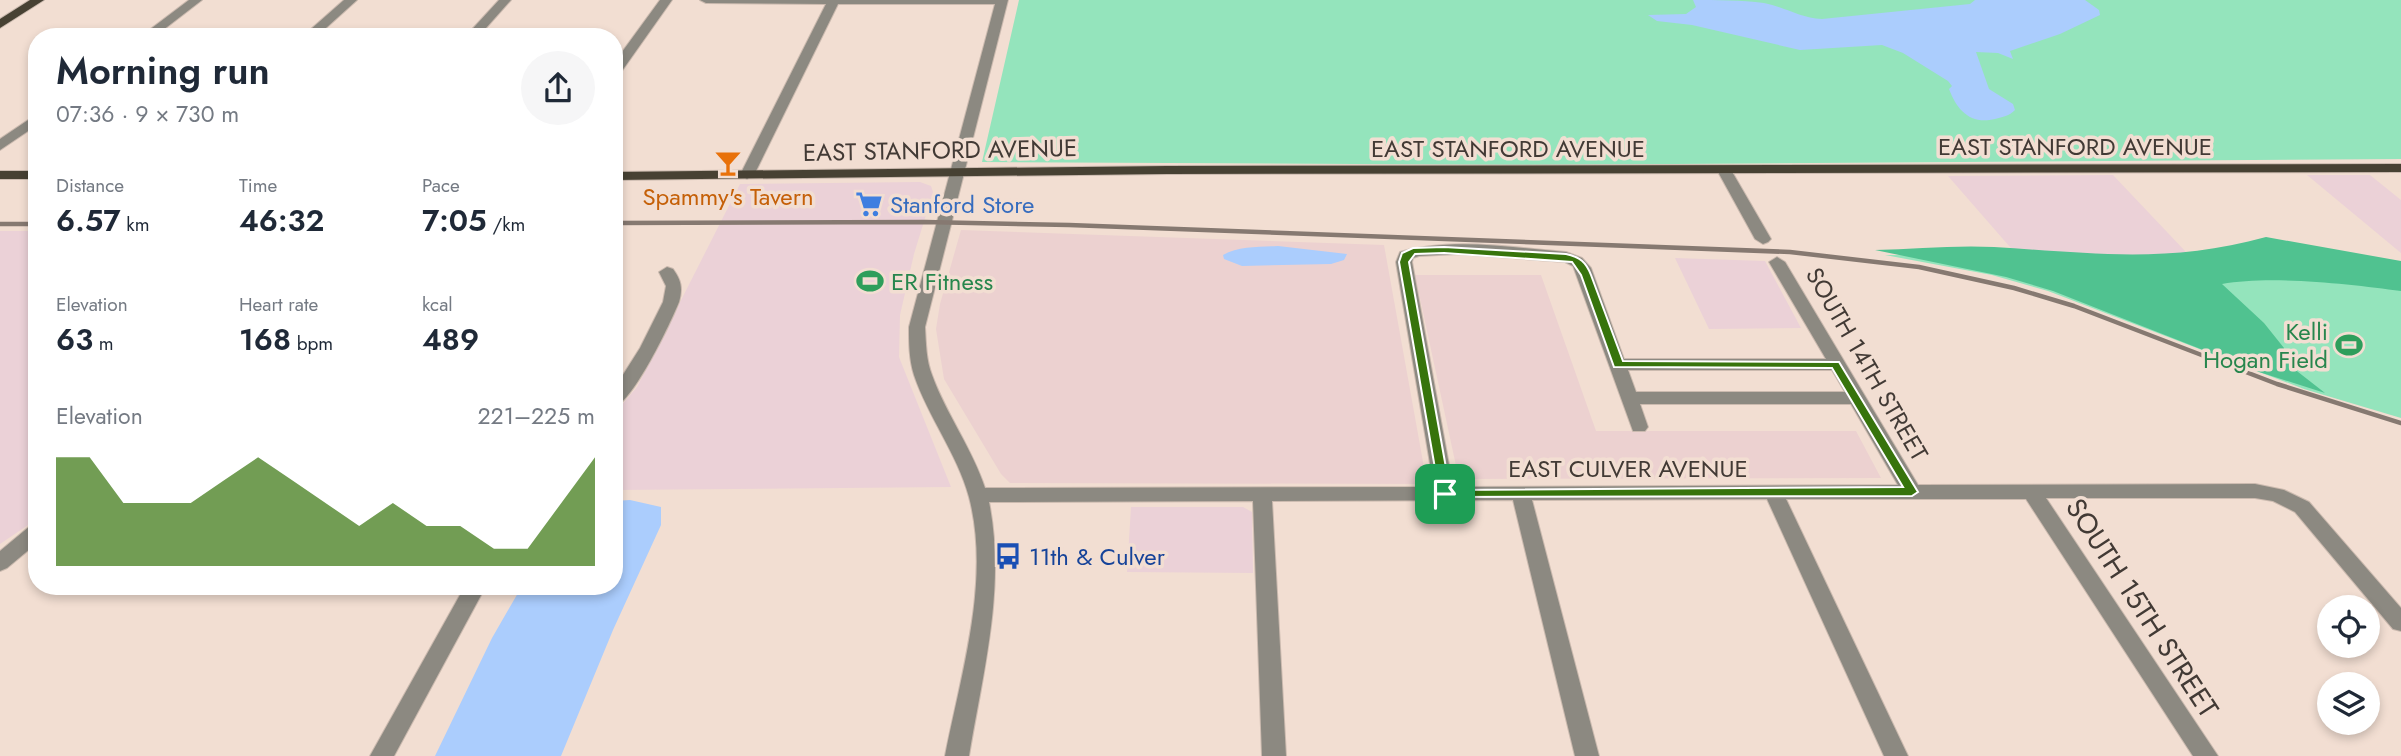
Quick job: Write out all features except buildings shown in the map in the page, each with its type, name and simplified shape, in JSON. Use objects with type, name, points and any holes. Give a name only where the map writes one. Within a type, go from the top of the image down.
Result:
[{"type":"main road","points":[[0,24],[38,0]]},
{"type":"main road","name":"EAST STANFORD AVENUE","points":[[623,176],[1167,170],[2401,168]]},
{"type":"main road","points":[[0,175],[28,175]]},
{"type":"street","points":[[158,28],[196,0]]},
{"type":"street","points":[[319,28],[351,0]]},
{"type":"street","points":[[479,28],[505,0]]},
{"type":"street","points":[[623,60],[666,0]]},
{"type":"street","points":[[706,0],[1002,1],[919,314],[918,356],[923,376],[978,495],[986,535],[986,575],[957,756]]},
{"type":"street","points":[[747,175],[834,0]]},
{"type":"street","points":[[0,146],[28,125]]},
{"type":"street","points":[[1724,170],[1763,239]]},
{"type":"street","points":[[1445,494],[1404,262],[1406,255],[1413,251],[1468,251],[1576,260],[1582,265],[1586,275],[1639,427]]},
{"type":"street","name":"SOUTH 14TH STREET","points":[[1777,262],[1835,365],[1912,492]]},
{"type":"street","points":[[623,389],[634,375],[673,297],[674,282],[667,272]]},
{"type":"street","points":[[1618,364],[1835,365]]},
{"type":"street","points":[[1630,398],[1855,398]]},
{"type":"street","name":"SOUTH 15TH STREET","points":[[2031,491],[2206,756]]},
{"type":"street","name":"EAST CULVER AVENUE","points":[[978,495],[2255,491],[2277,495],[2302,507],[2401,623]]},
{"type":"street","points":[[1773,492],[1896,756]]},
{"type":"street","points":[[1521,493],[1587,756]]},
{"type":"street","points":[[1262,496],[1274,756]]},
{"type":"street","points":[[0,563],[28,539]]},
{"type":"street","points":[[382,756],[471,595]]},
{"type":"shaded area","points":[[2113,175],[2204,271],[2030,270],[1948,176]]},
{"type":"shaded area","points":[[2307,175],[2370,175],[2401,200],[2401,253]]},
{"type":"shaded area","points":[[920,182],[931,186],[933,192],[914,254],[900,315],[899,357],[951,487],[623,490],[623,403],[637,387],[740,184]]},
{"type":"shaded area","points":[[961,230],[1384,245],[1427,484],[1010,483],[1001,474],[944,379],[936,329],[940,304]]},
{"type":"shaded area","points":[[0,231],[28,231],[28,525],[0,544]]},
{"type":"shaded area","points":[[1675,258],[1765,261],[1801,328],[1709,329]]},
{"type":"shaded area","points":[[1415,275],[1541,275],[1596,431],[1856,431],[1881,478],[1464,479],[1458,475]]},
{"type":"shaded area","points":[[1131,507],[1243,507],[1252,512],[1253,573],[1127,572]]},
{"type":"green space","points":[[1019,0],[2401,0],[2401,159],[1532,165],[982,162]]},
{"type":"green space","points":[[2266,237],[2401,261],[2401,291],[2287,280],[2222,284],[2264,323],[2284,348],[2284,355],[2293,368],[2325,393],[2259,372],[2053,291],[2006,277],[1875,250],[1979,247],[2098,254],[2163,254],[2196,251]]},
{"type":"green space","points":[[1885,255],[2017,256],[2401,270],[2401,418],[2304,389],[2048,291],[1992,275]]},
{"type":"water","points":[[1693,0],[1764,3],[1822,19],[1970,4],[1975,0],[2085,0],[2099,10],[2100,15],[2060,34],[2010,51],[2013,59],[1998,53],[1976,52],[1989,89],[2013,104],[2015,110],[1995,119],[1978,120],[1960,109],[1952,97],[1949,89],[1952,86],[1948,81],[1903,53],[1882,45],[1800,50],[1692,25],[1657,21],[1648,15],[1686,14],[1696,7]]},
{"type":"water","points":[[1278,246],[1347,254],[1344,260],[1331,264],[1242,266],[1224,259],[1223,255],[1243,248]]},
{"type":"water","points":[[623,500],[661,507],[661,525],[613,630],[561,756],[435,756],[492,638],[517,595],[623,595]]},
{"type":"railway","points":[[623,223],[925,222],[1069,225],[1790,252],[1919,267],[2014,288],[2074,306],[2277,384],[2401,423]]},
{"type":"railway","points":[[0,224],[28,224]]},
{"type":"place","name":"Spammy's Tavern","points":[[728,163]]},
{"type":"place","name":"Stanford Store","points":[[869,204]]},
{"type":"place","name":"ER Fitness","points":[[870,281]]},
{"type":"place","name":"Kelli Hogan Field","points":[[2349,345]]},
{"type":"place","name":"11th & Culver","points":[[1008,556]]},
{"type":"route","points":[[1444,250],[1566,257],[1576,260],[1582,265],[1618,364],[1835,365],[1912,492],[1773,492],[1445,494],[1404,262],[1406,255],[1413,251],[1444,250]]}]
